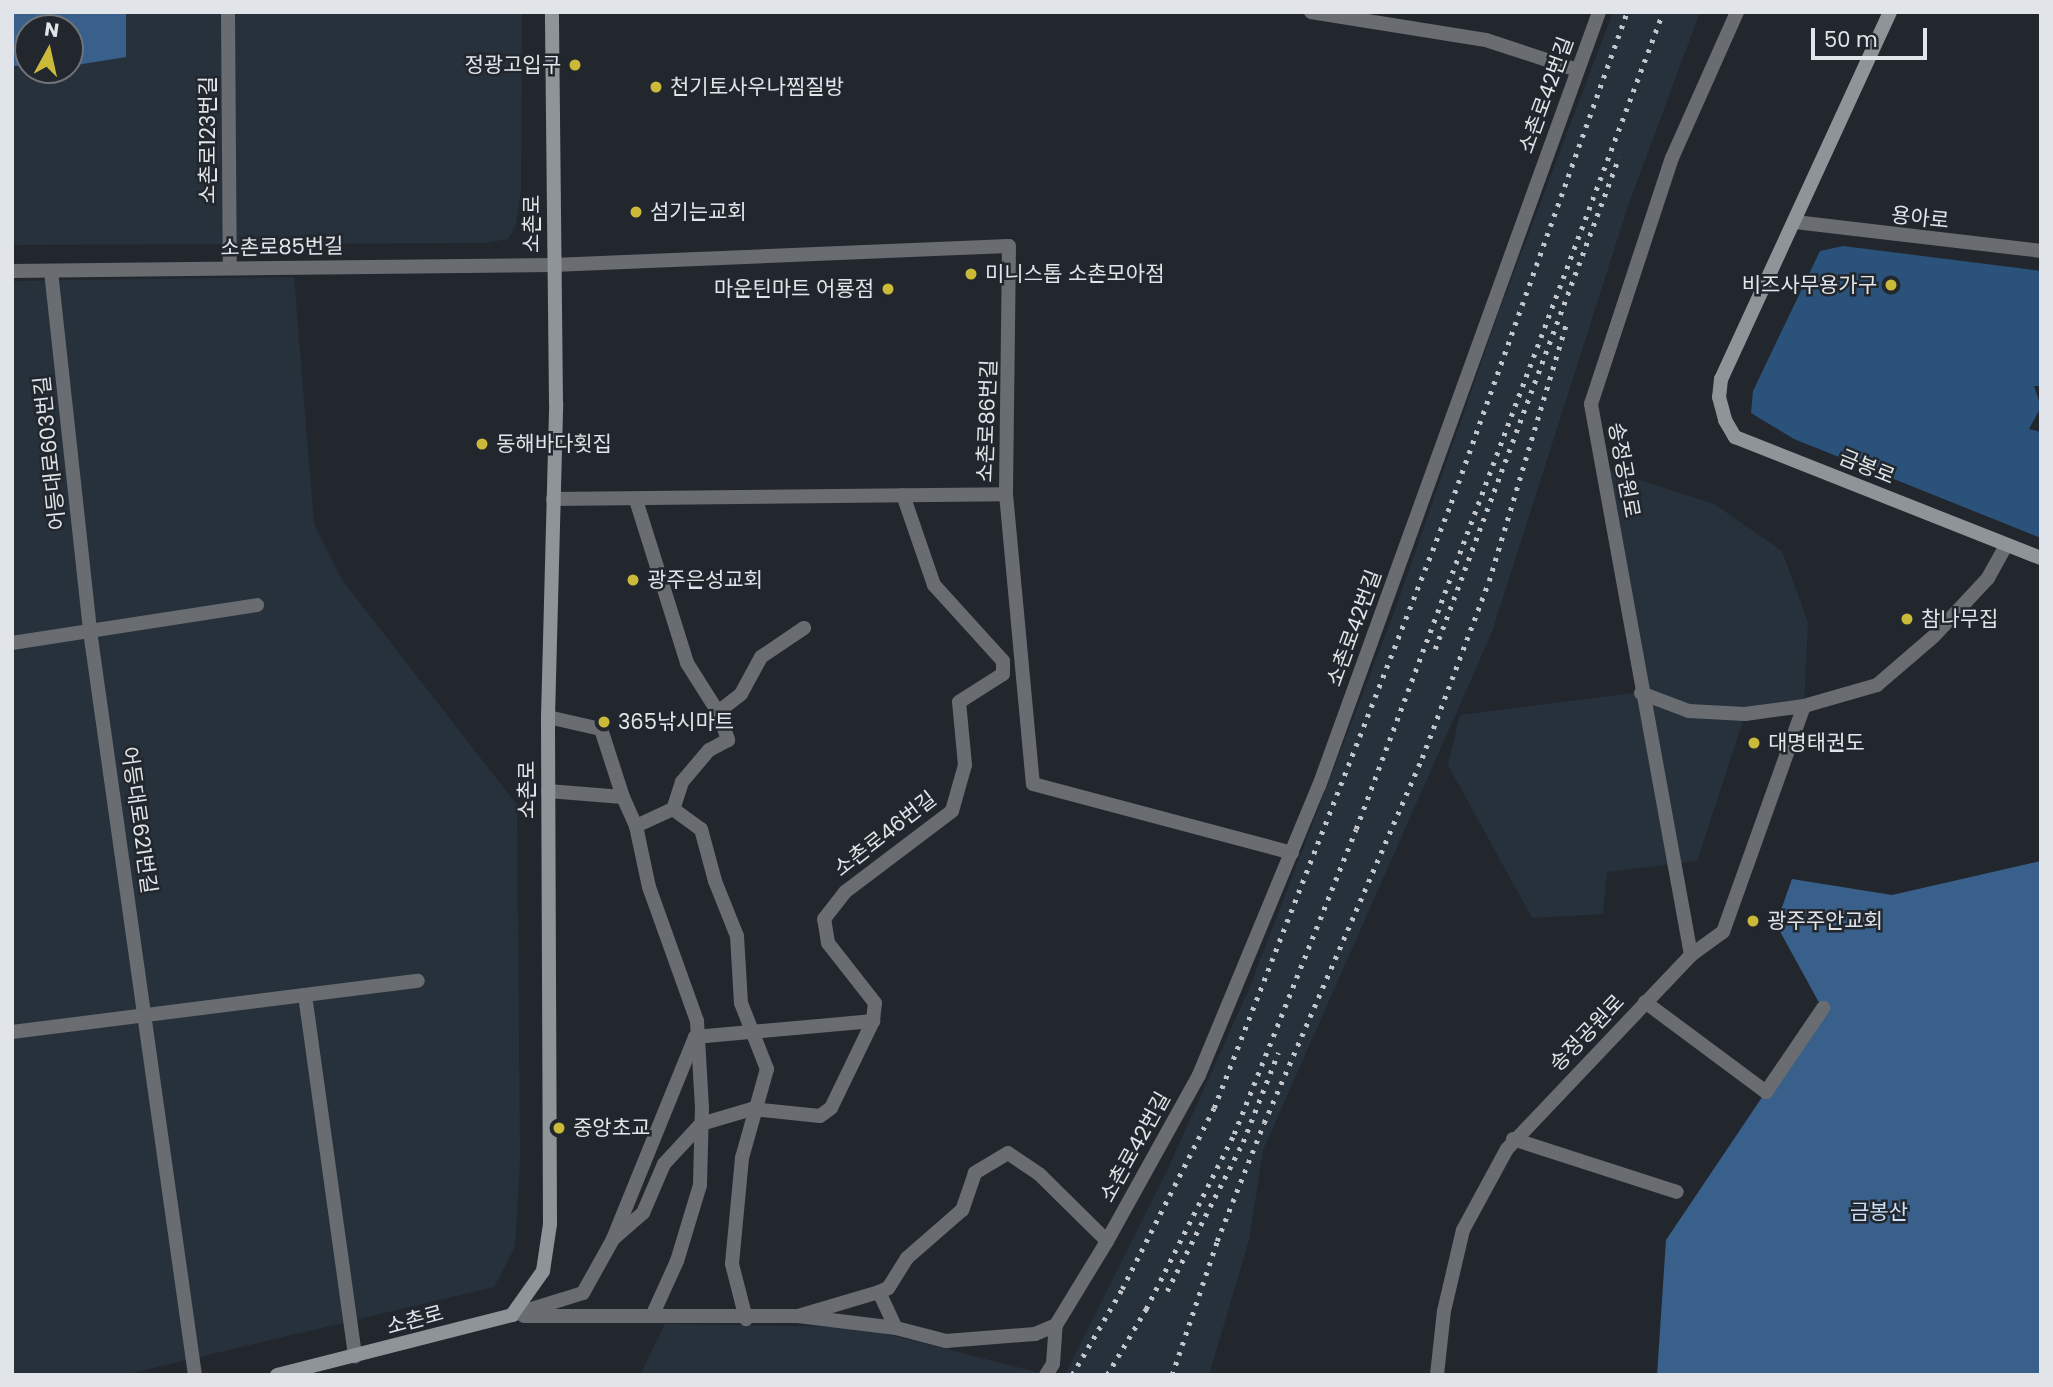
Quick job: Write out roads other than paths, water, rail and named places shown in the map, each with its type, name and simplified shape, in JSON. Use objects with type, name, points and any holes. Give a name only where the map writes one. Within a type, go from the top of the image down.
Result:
[{"type":"street","name":"소촌로123번길","points":[[228,12],[230,268]]},
{"type":"street","name":"소촌로","points":[[277,1375],[512,1315],[543,1271],[550,1224],[548,717],[553,499],[552,12]]},
{"type":"street","points":[[1311,12],[1486,40],[1577,69]]},
{"type":"street","name":"소촌로42번길","points":[[1056,1325],[1107,1241],[1199,1075],[1292,853],[1599,12]]},
{"type":"street","name":"송정공원로","points":[[1690,956],[1591,404],[1672,158],[1737,12]]},
{"type":"street","points":[[1796,222],[1890,12]]},
{"type":"street","name":"용아로","points":[[1796,222],[2041,251]]},
{"type":"street","name":"금봉로","points":[[1796,222],[1721,379],[1719,397],[1735,437],[2041,558]]},
{"type":"street","name":"소촌로86번길","points":[[553,265],[1009,246],[1006,495],[1033,783],[1292,853]]},
{"type":"street","name":"소촌로85번길","points":[[12,271],[553,265]]},
{"type":"street","name":"어등대로603번길","points":[[51,271],[90,631]]},
{"type":"street","name":"소촌로46번길","points":[[873,1021],[875,1003],[828,943],[824,919],[845,892],[952,811],[965,765],[959,702],[1003,674],[1003,661],[934,585],[903,495]]},
{"type":"street","points":[[553,499],[1006,495]]},
{"type":"street","points":[[636,500],[687,663],[719,712],[728,740],[709,750],[682,782],[673,809],[636,826]]},
{"type":"street","points":[[1641,692],[1689,711],[1745,714],[1804,706],[1877,685],[1934,636],[1988,578],[2006,546]]},
{"type":"street","points":[[12,643],[257,605]]},
{"type":"street","points":[[719,712],[741,694],[761,657],[804,628]]},
{"type":"street","name":"어등대로621번길","points":[[90,631],[147,1016]]},
{"type":"street","name":"송정공원로","points":[[1437,1375],[1444,1311],[1464,1230],[1513,1139],[1690,956],[1723,932],[1804,706]]},
{"type":"street","points":[[548,717],[601,729],[623,797],[636,826],[649,887],[690,996],[696,1021],[701,1124],[699,1185],[677,1261],[652,1316]]},
{"type":"street","points":[[548,791],[623,797]]},
{"type":"street","points":[[673,809],[701,829],[715,881],[737,936],[741,1003],[767,1069],[752,1109],[741,1158],[732,1264],[746,1319]]},
{"type":"street","points":[[12,1032],[418,981]]},
{"type":"street","points":[[305,995],[355,1357]]},
{"type":"street","points":[[1645,1002],[1766,1092],[1823,1008]]},
{"type":"street","points":[[147,1016],[195,1375]]},
{"type":"street","points":[[695,1037],[873,1021]]},
{"type":"street","points":[[612,1239],[642,1213],[664,1164],[701,1124],[752,1109],[820,1116],[831,1108],[873,1021]]},
{"type":"street","points":[[512,1315],[583,1293],[612,1239],[695,1037]]},
{"type":"street","points":[[1513,1139],[1677,1192]]},
{"type":"street","name":"소촌로42번길","points":[[879,1292],[888,1288],[907,1258],[962,1210],[975,1173],[1008,1153],[1039,1174],[1107,1241]]},
{"type":"street","points":[[798,1316],[879,1292],[896,1328]]},
{"type":"street","points":[[512,1315],[746,1319],[798,1316],[896,1328],[946,1341],[987,1340],[1035,1334],[1056,1325],[1053,1364],[1046,1375]]},
{"type":"railway","points":[[1072,1375],[1122,1289],[1214,1108],[1451,503],[1627,12]]},
{"type":"railway","points":[[1107,1375],[1146,1309],[1234,1134],[1356,829],[1663,12]]},
{"type":"railway","points":[[1435,649],[1619,157]]},
{"type":"railway","points":[[1172,1375],[1217,1241],[1264,1123],[1422,758],[1489,581],[1567,321]]},
{"type":"railway","points":[[1167,1291],[1243,1142],[1278,1053]]},
{"type":"place","name":"정광고입구","points":[[575,65]]},
{"type":"place","name":"천기토사우나찜질방","points":[[656,87]]},
{"type":"place","name":"섬기는교회","points":[[636,212]]},
{"type":"place","name":"미니스톱 소촌모아점","points":[[971,274]]},
{"type":"place","name":"비즈사무용가구","points":[[1891,285]]},
{"type":"place","name":"마운틴마트 어룡점","points":[[888,289]]},
{"type":"place","name":"동해바다횟집","points":[[482,444]]},
{"type":"place","name":"광주은성교회","points":[[633,580]]},
{"type":"place","name":"참나무집","points":[[1907,619]]},
{"type":"place","name":"365낚시마트","points":[[604,722]]},
{"type":"place","name":"대명태권도","points":[[1754,743]]},
{"type":"place","name":"광주주안교회","points":[[1753,921]]},
{"type":"place","name":"중앙초교","points":[[559,1128]]},
{"type":"park label","name":"금봉산","points":[[1879,1212]]}]
